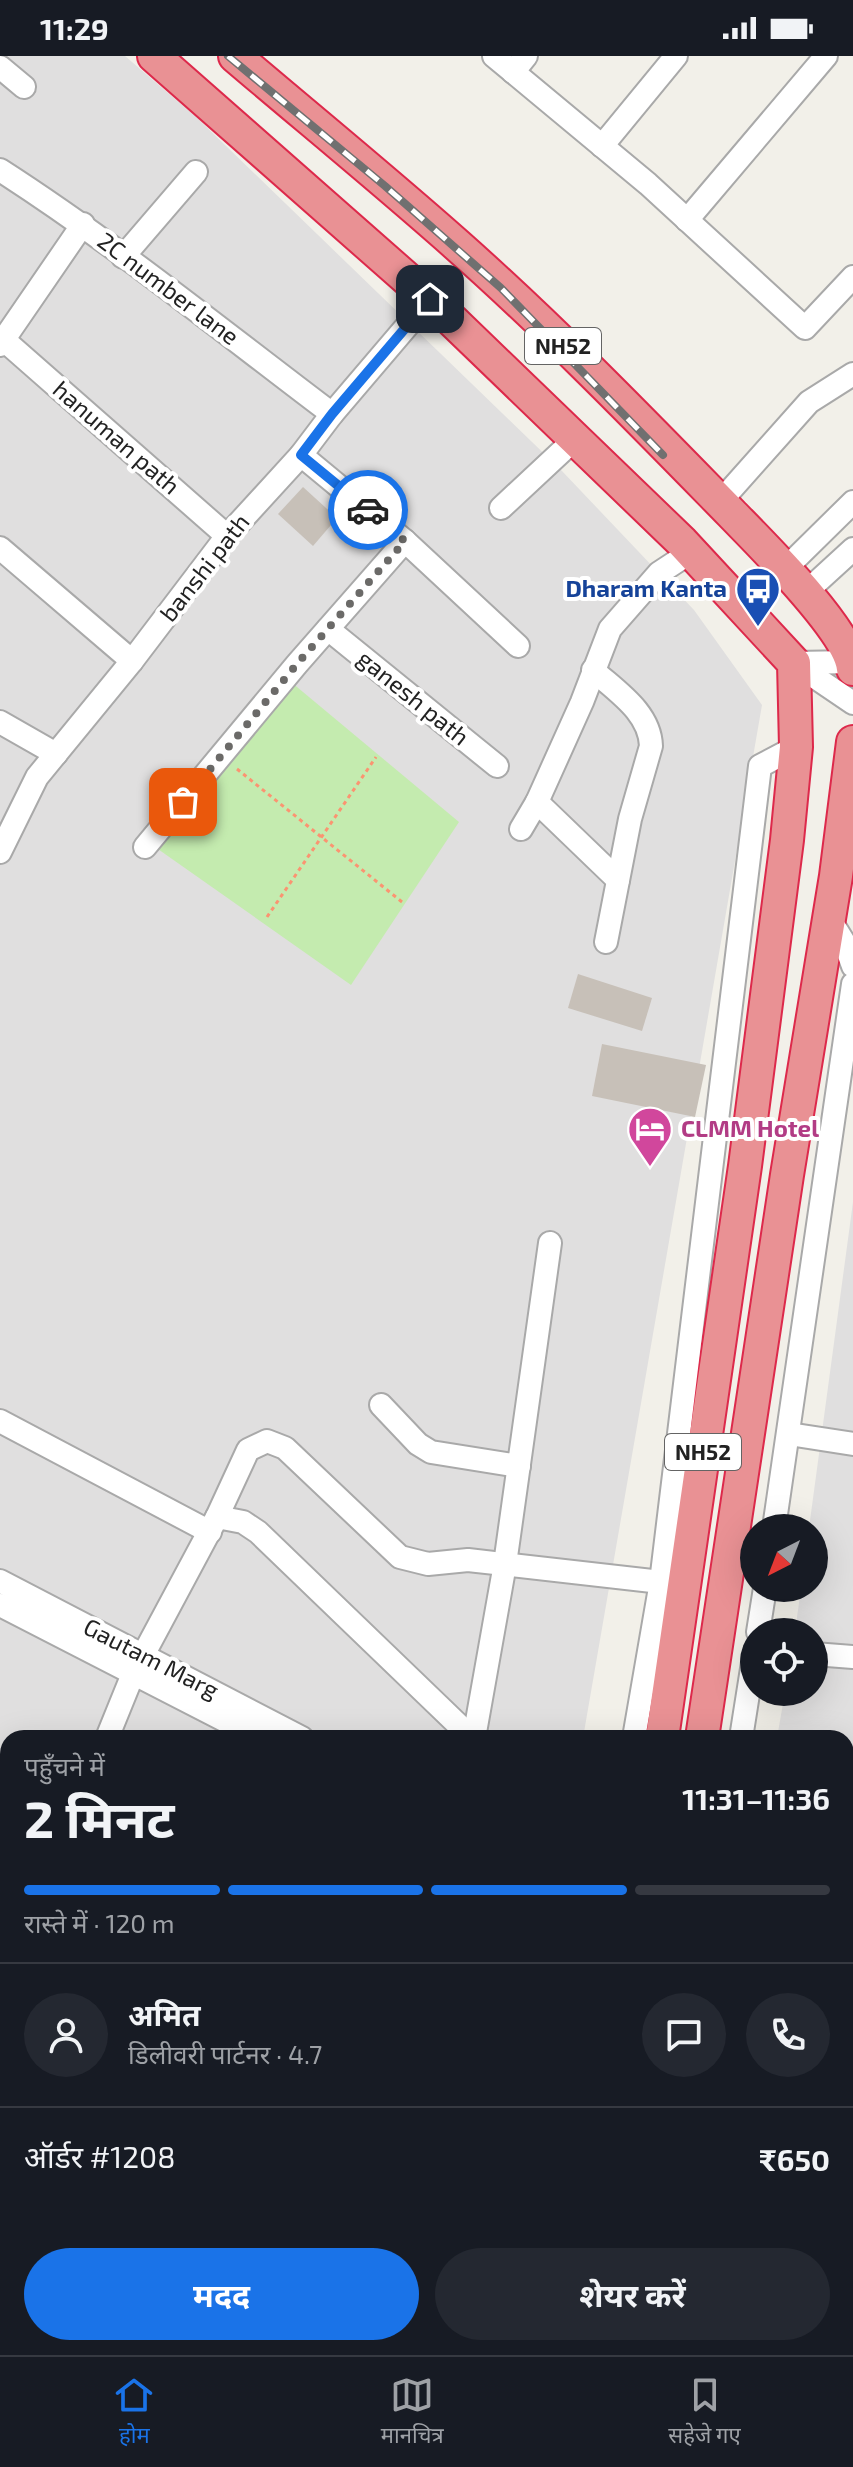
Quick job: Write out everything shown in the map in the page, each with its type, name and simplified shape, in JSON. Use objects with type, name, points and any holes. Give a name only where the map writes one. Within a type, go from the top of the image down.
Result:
[{"type":"highway","name":"NH52","points":[[154,56],[430,299],[691,552],[794,663],[796,747],[787,840],[745,1166],[663,1730]]},
{"type":"highway","name":"NH52","points":[[235,56],[459,246],[589,370],[720,502],[794,582],[838,636],[853,662],[853,669]]},
{"type":"highway","name":"NH52","points":[[703,1730],[829,918],[844,869],[853,742]]},
{"type":"street","points":[[494,56],[520,64],[602,146],[805,328],[853,277]]},
{"type":"street","points":[[602,146],[676,56]]},
{"type":"street","points":[[687,220],[826,56]]},
{"type":"street","points":[[0,67],[24,87]]},
{"type":"street","name":"2C number lane","points":[[0,170],[83,224],[332,414]]},
{"type":"street","points":[[123,257],[196,172]]},
{"type":"street","points":[[2,342],[83,224]]},
{"type":"street","name":"banshi path","points":[[0,852],[37,777],[132,661],[227,536],[301,455],[430,299]]},
{"type":"street","name":"hanuman path","points":[[2,342],[227,536]]},
{"type":"street","points":[[720,502],[809,402],[853,374]]},
{"type":"street","points":[[501,508],[575,439]]},
{"type":"street","points":[[301,455],[405,541],[518,646]]},
{"type":"street","points":[[794,582],[853,502]]},
{"type":"street","points":[[145,847],[405,541]]},
{"type":"street","points":[[0,548],[132,661]]},
{"type":"street","points":[[794,582],[853,549]]},
{"type":"street","points":[[521,829],[537,802],[582,702],[610,629],[659,573],[691,552]]},
{"type":"street","name":"ganesh path","points":[[328,629],[497,766]]},
{"type":"street","points":[[794,663],[853,662]]},
{"type":"street","points":[[794,663],[853,703]]},
{"type":"street","points":[[593,670],[643,717],[651,734],[651,746],[630,819],[606,942]]},
{"type":"street","points":[[0,722],[56,754]]},
{"type":"street","points":[[635,1730],[661,1582],[760,766],[796,747]]},
{"type":"street","points":[[537,802],[618,880]]},
{"type":"street","points":[[829,918],[845,944],[853,966]]},
{"type":"street","points":[[776,1514],[853,984]]},
{"type":"street","points":[[474,1730],[505,1564],[550,1243]]},
{"type":"street","points":[[381,1405],[418,1444],[431,1452],[519,1466]]},
{"type":"street","points":[[0,1421],[214,1525],[243,1522],[258,1532],[465,1730]]},
{"type":"street","points":[[789,1434],[853,1444]]},
{"type":"street","points":[[110,1730],[138,1664],[214,1525],[248,1450],[267,1441],[285,1448],[400,1557],[428,1564],[468,1560],[661,1582]]},
{"type":"street","name":"Gautam Marg","points":[[0,1581],[138,1664],[284,1730]]},
{"type":"street","points":[[0,1605],[138,1664],[246,1730]]},
{"type":"street","points":[[828,1655],[853,1657]]},
{"type":"street","points":[[742,1730],[746,1706]]},
{"type":"path","points":[[221,756],[402,902]]},
{"type":"path","points":[[267,917],[376,757]]},
{"type":"shaded area","points":[[0,56],[125,56],[195,116],[562,471],[694,610],[762,705],[584,1730],[0,1730]]},
{"type":"shaded area","points":[[853,1202],[853,1730],[778,1730],[783,1706],[828,1706],[828,1618],[797,1618],[799,1602],[828,1602],[828,1514],[811,1514]]},
{"type":"green space","points":[[291,682],[459,822],[351,985],[155,847]]},
{"type":"building","points":[[303,487],[337,518],[313,546],[278,514]]},
{"type":"building","points":[[578,974],[652,998],[642,1031],[568,1008]]},
{"type":"building","points":[[602,1044],[706,1065],[695,1117],[592,1096]]},
{"type":"railway","points":[[228,56],[385,186],[501,288],[663,455]]},
{"type":"way so far","points":[[183,802],[297,664],[405,541],[368,510]]},
{"type":"place","name":"Dharam Kanta","points":[[758,628]]},
{"type":"place","name":"CLMM Hotel","points":[[650,1168]]},
{"type":"route","points":[[368,510],[301,455],[430,299]]}]
